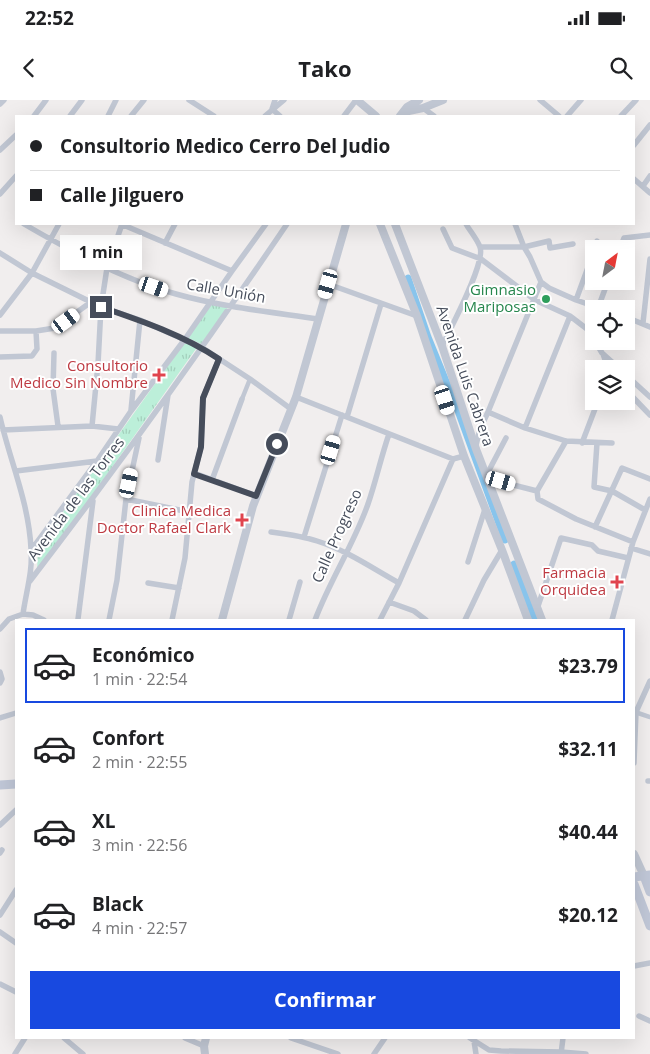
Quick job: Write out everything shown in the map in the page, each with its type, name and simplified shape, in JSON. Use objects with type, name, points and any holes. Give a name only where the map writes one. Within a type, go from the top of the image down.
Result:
[{"type":"main road","points":[[0,786],[15,784]]},
{"type":"main road","points":[[647,876],[650,892]]},
{"type":"main road","points":[[635,887],[650,926]]},
{"type":"street","points":[[0,104],[4,100]]},
{"type":"street","points":[[35,115],[46,100]]},
{"type":"street","points":[[71,115],[82,100]]},
{"type":"street","points":[[108,115],[116,100]]},
{"type":"street","points":[[133,115],[144,100]]},
{"type":"street","points":[[189,100],[212,115]]},
{"type":"street","points":[[272,109],[275,100]]},
{"type":"street","points":[[267,115],[284,100]]},
{"type":"street","points":[[345,115],[356,100],[366,113]]},
{"type":"street","points":[[402,114],[407,106],[419,100]]},
{"type":"street","points":[[402,114],[443,100]]},
{"type":"street","points":[[540,100],[557,115]]},
{"type":"street","points":[[568,115],[581,100]]},
{"type":"street","points":[[622,115],[636,100]]},
{"type":"street","points":[[423,108],[433,115]]},
{"type":"street","points":[[272,109],[279,115]]},
{"type":"street","points":[[635,144],[650,125]]},
{"type":"street","points":[[0,150],[15,136]]},
{"type":"street","points":[[642,186],[650,176]]},
{"type":"street","points":[[0,194],[15,177]]},
{"type":"street","points":[[635,180],[650,193]]},
{"type":"street","name":"Calle Unión","points":[[26,225],[50,240],[107,268],[174,294],[210,302],[318,319]]},
{"type":"street","points":[[0,315],[32,273],[58,225]]},
{"type":"street","points":[[92,426],[101,307],[107,268],[121,225]]},
{"type":"street","points":[[123,225],[165,244],[232,270]]},
{"type":"street","points":[[165,244],[174,225]]},
{"type":"street","name":"Avenida de las Torres","points":[[30,581],[32,549],[265,225]]},
{"type":"street","name":"Avenida de las Torres","points":[[30,581],[140,434],[286,225]]},
{"type":"street","points":[[222,619],[256,496],[296,397],[346,225]]},
{"type":"street","name":"Avenida Luis Cabrera","points":[[380,225],[418,316],[464,456],[506,559],[528,619]]},
{"type":"street","name":"Avenida Luis Cabrera","points":[[395,225],[442,346],[486,477],[542,619]]},
{"type":"street","points":[[442,346],[481,259],[480,248],[467,225]]},
{"type":"street","points":[[515,225],[541,282],[549,288],[585,303]]},
{"type":"street","points":[[443,229],[452,248],[481,259],[535,300],[570,316],[585,327]]},
{"type":"street","points":[[623,240],[624,238],[650,235]]},
{"type":"street","points":[[480,248],[524,247],[549,241],[550,248],[573,244]]},
{"type":"street","points":[[0,254],[32,273],[101,307],[185,338],[250,379],[291,409]]},
{"type":"street","points":[[642,323],[650,259]]},
{"type":"street","points":[[401,277],[413,271]]},
{"type":"street","points":[[576,300],[585,275]]},
{"type":"street","points":[[476,449],[480,429],[541,282]]},
{"type":"street","points":[[328,284],[418,316]]},
{"type":"street","points":[[0,331],[36,331],[56,328],[92,302]]},
{"type":"street","points":[[304,537],[381,304]]},
{"type":"street","points":[[525,428],[570,316]]},
{"type":"street","points":[[131,411],[140,320]]},
{"type":"street","points":[[635,320],[650,327]]},
{"type":"street","points":[[0,357],[29,357],[35,354],[37,349],[36,331]]},
{"type":"street","points":[[600,350],[605,360]]},
{"type":"street","points":[[54,353],[53,389],[58,426]]},
{"type":"street","points":[[602,353],[610,360]]},
{"type":"street","points":[[172,619],[185,558],[192,482],[201,447],[203,398],[219,359]]},
{"type":"street","points":[[212,480],[250,379]]},
{"type":"street","points":[[635,383],[650,397]]},
{"type":"street","points":[[158,460],[168,393]]},
{"type":"street","points":[[296,397],[452,459],[464,456]]},
{"type":"street","points":[[635,399],[650,415]]},
{"type":"street","points":[[582,443],[595,410]]},
{"type":"street","points":[[488,412],[525,428],[566,441],[612,444]]},
{"type":"street","points":[[0,417],[16,471],[32,549]]},
{"type":"street","points":[[3,430],[58,426],[92,426],[118,429]]},
{"type":"street","points":[[109,619],[117,580],[126,500],[140,434]]},
{"type":"street","name":"Calle Progreso","points":[[315,619],[326,592],[368,504],[389,434]]},
{"type":"street","points":[[506,438],[486,477],[537,492]]},
{"type":"street","points":[[566,441],[537,492],[538,499],[650,554]]},
{"type":"street","points":[[597,443],[594,487],[612,491],[650,518]]},
{"type":"street","points":[[381,619],[390,602],[452,459]]},
{"type":"street","points":[[16,471],[97,461]]},
{"type":"street","points":[[595,527],[622,468],[650,478]]},
{"type":"street","points":[[194,474],[256,496]]},
{"type":"street","points":[[78,619],[93,499]]},
{"type":"street","points":[[612,619],[632,545],[650,499]]},
{"type":"street","points":[[126,500],[189,512]]},
{"type":"street","points":[[468,562],[485,509]]},
{"type":"street","points":[[271,532],[304,537],[326,544],[346,553],[398,583]]},
{"type":"street","points":[[537,609],[560,538],[592,545],[598,551],[628,558]]},
{"type":"street","points":[[465,619],[484,580],[505,544],[512,544]]},
{"type":"street","points":[[506,559],[513,561],[517,556]]},
{"type":"street","points":[[22,614],[30,581]]},
{"type":"street","points":[[289,619],[300,582]]},
{"type":"street","points":[[148,583],[179,588]]},
{"type":"street","points":[[390,602],[414,611],[425,619]]},
{"type":"street","points":[[0,629],[9,619],[22,614],[42,619]]},
{"type":"street","points":[[0,672],[2,679],[0,682]]},
{"type":"street","points":[[650,681],[635,712],[650,717]]},
{"type":"street","points":[[0,713],[3,718],[15,713]]},
{"type":"street","points":[[0,825],[15,811]]},
{"type":"street","points":[[635,856],[647,876]]},
{"type":"street","points":[[0,915],[15,892]]},
{"type":"street","points":[[0,932],[15,941]]},
{"type":"street","points":[[635,966],[650,962]]},
{"type":"street","points":[[0,984],[15,992]]},
{"type":"street","points":[[639,1016],[650,1021]]},
{"type":"street","points":[[15,1054],[24,1039]]},
{"type":"street","points":[[65,1039],[80,1053]]},
{"type":"street","points":[[188,1039],[205,1046]]},
{"type":"street","points":[[294,1039],[338,1054]]},
{"type":"street","points":[[374,1054],[384,1039]]},
{"type":"street","points":[[472,1039],[489,1050],[501,1052],[586,1054]]},
{"type":"street","points":[[472,1039],[476,1054]]},
{"type":"street","points":[[561,1053],[563,1039]]},
{"type":"green space","points":[[212,304],[229,306],[201,344],[188,338]]},
{"type":"green space","points":[[185,342],[198,346],[37,573],[38,547]]},
{"type":"waterway","points":[[408,278],[428,337],[457,408],[505,540]]},
{"type":"waterway","points":[[514,564],[535,619]]},
{"type":"place","name":"Gimnasio Mariposas","points":[[546,299]]},
{"type":"place","name":"Consultorio Medico Sin Nombre","points":[[159,375]]},
{"type":"place","name":"Clinica Medica Doctor Rafael Clark","points":[[242,520]]},
{"type":"place","name":"Farmacia Orquidea","points":[[617,582]]},
{"type":"route","points":[[101,307],[185,338],[219,359],[204,393],[201,447],[194,474],[256,496],[277,444]]}]
